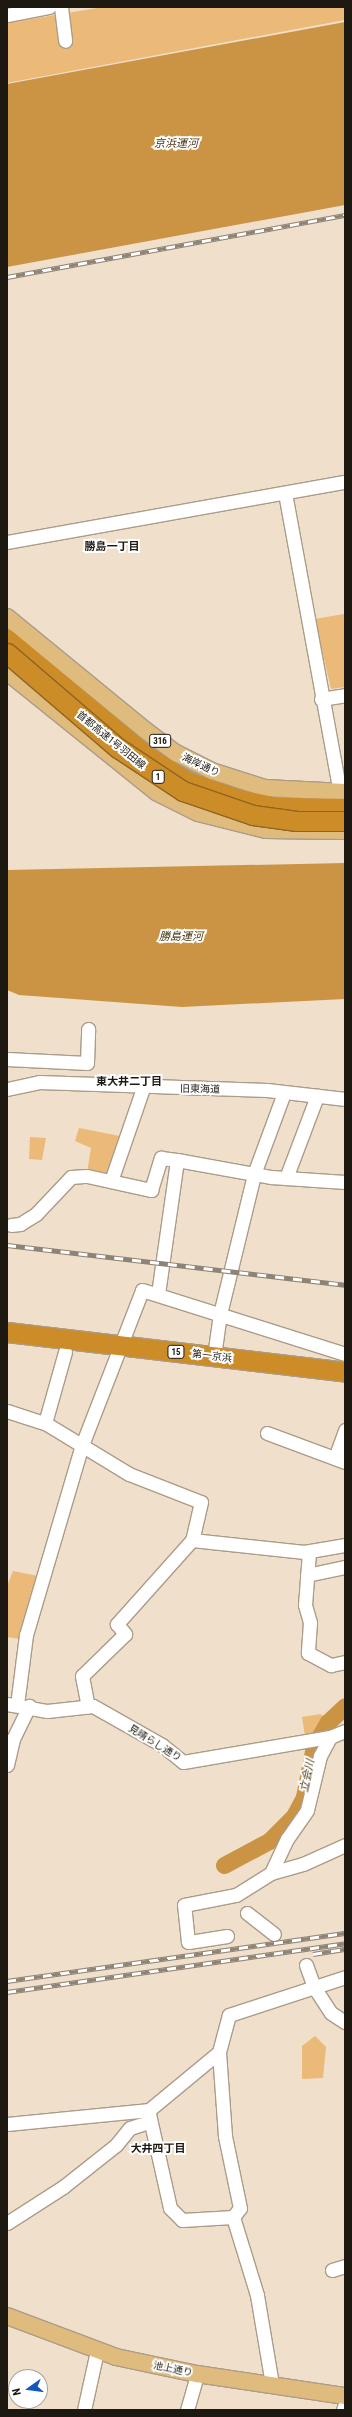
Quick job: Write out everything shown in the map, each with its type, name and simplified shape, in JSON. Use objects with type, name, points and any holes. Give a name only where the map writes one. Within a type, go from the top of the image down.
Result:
[{"type":"highway","name":"首都高速1号羽田線","points":[[7,641],[118,748],[183,791],[253,815],[297,821],[342,812]]},
{"type":"highway","name":"第一京浜","points":[[7,1332],[120,1352],[345,1384]]},
{"type":"highway","name":"第一京浜","points":[[7,1345],[65,1352],[120,1352],[214,1356],[345,1372]]},
{"type":"main road","name":"海岸通り","points":[[7,617],[145,730],[182,756],[212,771],[342,812]]},
{"type":"main road","points":[[7,672],[131,774],[174,802],[198,814],[238,825],[266,830],[342,812]]},
{"type":"main road","name":"池上通り","points":[[7,2316],[97,2351],[196,2374],[272,2384],[345,2396]]},
{"type":"street","points":[[7,15],[50,7]]},
{"type":"street","points":[[61,7],[66,41]]},
{"type":"street","points":[[7,542],[345,482]]},
{"type":"street","points":[[285,493],[342,812]]},
{"type":"street","points":[[321,699],[345,695]]},
{"type":"street","points":[[7,1059],[87,1063],[88,1029]]},
{"type":"street","points":[[70,1085],[71,1062]]},
{"type":"street","name":"旧東海道","points":[[7,1089],[39,1082],[70,1085],[284,1093],[345,1099]]},
{"type":"street","points":[[111,1181],[143,1088]]},
{"type":"street","points":[[214,1356],[220,1314],[254,1174],[284,1093]]},
{"type":"street","points":[[286,1178],[317,1096]]},
{"type":"street","points":[[8,1223],[20,1224],[36,1214],[71,1177],[111,1181],[151,1190],[161,1158],[254,1174],[345,1182]]},
{"type":"street","points":[[158,1294],[177,1160]]},
{"type":"street","points":[[7,1765],[13,1739],[18,1705],[26,1635],[82,1445],[120,1352],[142,1290],[345,1354]]},
{"type":"street","points":[[45,1423],[65,1352]]},
{"type":"street","points":[[7,1411],[45,1423],[129,1474],[201,1502],[192,1540],[117,1624],[125,1634],[82,1676],[88,1706],[47,1711],[18,1705]]},
{"type":"street","points":[[267,1434],[340,1460],[345,1430]]},
{"type":"street","points":[[192,1540],[309,1552],[345,1546]]},
{"type":"street","points":[[309,1552],[307,1575],[308,1653],[332,1665],[345,1662]]},
{"type":"street","points":[[307,1575],[345,1567]]},
{"type":"street","name":"見晴らし通り","points":[[88,1706],[162,1745],[184,1762],[308,1739],[337,1736]]},
{"type":"street","points":[[271,1873],[287,1839],[307,1810],[320,1756],[337,1736]]},
{"type":"street","points":[[227,1936],[188,1942],[184,1905],[236,1895],[271,1873],[345,1844]]},
{"type":"street","points":[[247,1913],[274,1934]]},
{"type":"street","points":[[306,1965],[314,1987],[331,2013],[345,2022]]},
{"type":"street","points":[[149,2116],[170,2208],[182,2220],[233,2217],[240,2208],[225,2136],[219,2052],[229,2014],[345,1976]]},
{"type":"street","points":[[7,2223],[63,2187],[116,2145],[130,2128],[149,2116],[219,2052]]},
{"type":"street","points":[[7,2124],[149,2116]]},
{"type":"street","points":[[233,2217],[257,2295],[272,2384]]},
{"type":"street","points":[[332,2270],[345,2266]]},
{"type":"street","points":[[84,2410],[97,2351]]},
{"type":"street","points":[[187,2410],[196,2374]]},
{"type":"street","points":[[343,2410],[345,2404]]},
{"type":"shaded area","points":[[103,7],[345,7],[345,20],[7,83],[7,23]]},
{"type":"shaded area","points":[[344,614],[345,687],[331,689],[315,619]]},
{"type":"shaded area","points":[[79,1128],[125,1137],[110,1177],[87,1173],[91,1148],[75,1141]]},
{"type":"shaded area","points":[[30,1137],[46,1138],[42,1160],[29,1159]]},
{"type":"shaded area","points":[[13,1571],[38,1576],[19,1639],[7,1637],[7,1586]]},
{"type":"shaded area","points":[[321,1714],[323,1717],[314,1734],[305,1736],[302,1717]]},
{"type":"shaded area","points":[[315,2036],[326,2047],[323,2078],[302,2079],[302,2046]]},
{"type":"water","name":"京浜運河","points":[[345,22],[345,205],[7,267],[7,84]]},
{"type":"water","name":"勝島運河","points":[[345,863],[345,999],[182,1007],[19,995],[7,990],[7,870]]},
{"type":"waterway","name":"立会川","points":[[224,1865],[269,1841],[294,1816],[304,1797],[314,1746],[328,1722],[345,1706]]},
{"type":"railway","points":[[7,277],[345,215]]},
{"type":"railway","points":[[7,1245],[345,1285]]},
{"type":"railway","points":[[7,1981],[345,1933]]},
{"type":"railway","points":[[7,1992],[345,1943]]},
{"type":"railway","points":[[313,1954],[345,1949]]},
{"type":"district","name":"勝島一丁目","points":[[112,547]]},
{"type":"district","name":"東大井二丁目","points":[[129,1082]]},
{"type":"district","name":"大井四丁目","points":[[158,2149]]}]
